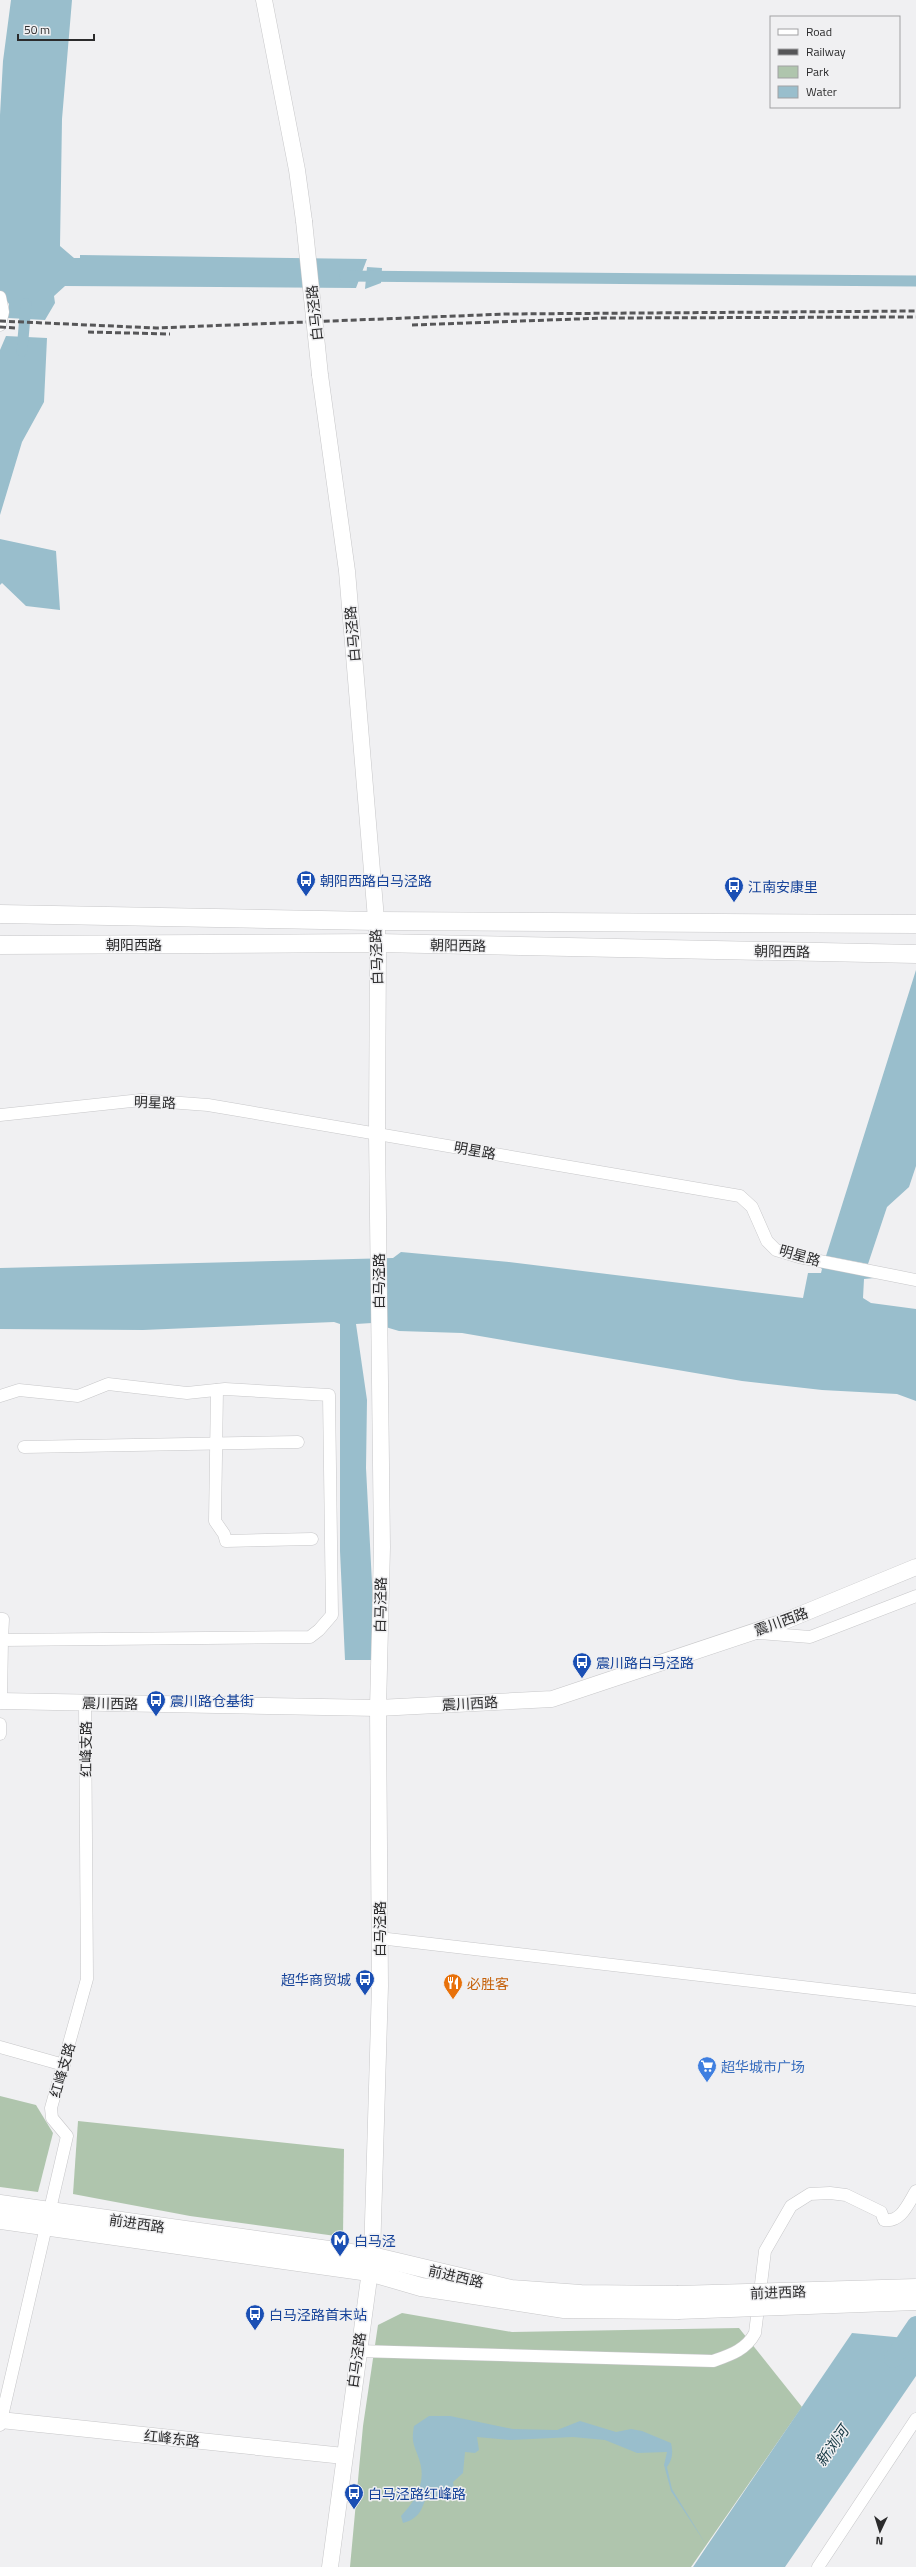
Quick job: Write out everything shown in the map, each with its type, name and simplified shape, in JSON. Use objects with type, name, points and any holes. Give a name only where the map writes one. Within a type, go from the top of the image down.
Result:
[{"type":"main road","name":"白马泾路","points":[[264,0],[297,170],[304,221],[320,375],[347,571],[378,943],[378,1325],[382,1547],[378,1708],[379,1938],[370,2264],[330,2567]]},
{"type":"main road","name":"朝阳西路","points":[[0,914],[375,921],[916,924]]},
{"type":"main road","name":"朝阳西路","points":[[0,945],[378,943],[914,954]]},
{"type":"main road","name":"震川西路","points":[[0,1701],[378,1708],[552,1698],[752,1632],[916,1567]]},
{"type":"main road","name":"前进西路","points":[[0,2204],[47,2219]]},
{"type":"main road","name":"前进西路","points":[[0,2220],[47,2219],[370,2264],[510,2289],[678,2302],[916,2302]]},
{"type":"main road","name":"前进西路","points":[[678,2302],[916,2288]]},
{"type":"main road","name":"红峰东路","points":[[1,2422],[344,2456]]},
{"type":"street","points":[[0,296],[3,312],[0,326]]},
{"type":"street","name":"明星路","points":[[0,1115],[141,1100],[208,1105],[740,1196],[752,1207],[767,1241],[776,1250],[799,1257],[916,1280]]},
{"type":"street","points":[[0,1396],[19,1390],[78,1396],[108,1384],[187,1393],[217,1390],[329,1395],[332,1615],[320,1630],[310,1637],[2,1640]]},
{"type":"street","points":[[217,1390],[215,1521],[224,1534],[226,1542],[312,1539]]},
{"type":"street","points":[[24,1447],[298,1442]]},
{"type":"street","points":[[752,1632],[810,1637],[916,1596]]},
{"type":"street","points":[[0,1619],[3,1619],[0,1701]]},
{"type":"street","name":"红峰支路","points":[[1,2422],[67,2136],[52,2118],[51,2108],[64,2065],[86,1979],[85,1703]]},
{"type":"street","points":[[0,1724],[0,1734]]},
{"type":"street","points":[[379,1938],[916,2000]]},
{"type":"street","points":[[0,2047],[64,2065]]},
{"type":"street","points":[[358,2351],[713,2361],[733,2354],[750,2343],[755,2333],[766,2251],[791,2206],[810,2194],[846,2195],[881,2212],[884,2220],[892,2222],[898,2218],[916,2191]]},
{"type":"street","points":[[818,2567],[916,2419]]},
{"type":"green space","points":[[0,2096],[36,2105],[53,2133],[38,2192],[0,2187]]},
{"type":"green space","points":[[78,2121],[344,2149],[343,2237],[190,2216],[73,2194]]},
{"type":"green space","points":[[402,2313],[512,2332],[739,2328],[802,2407],[691,2567],[350,2567],[363,2426],[378,2325]]},
{"type":"water","points":[[11,0],[72,0],[62,119],[60,246],[74,258],[80,258],[80,255],[367,259],[356,288],[65,286],[54,296],[55,303],[45,320],[8,318],[9,304],[0,291],[0,115],[3,61]]},
{"type":"water","points":[[367,267],[382,268],[381,283],[365,289]]},
{"type":"water","points":[[6,336],[47,338],[44,402],[22,442],[0,515],[0,350]]},
{"type":"water","points":[[0,539],[56,551],[60,610],[26,606],[2,583],[0,585]]},
{"type":"water","points":[[916,970],[916,1166],[909,1187],[887,1207],[868,1264],[826,1256]]},
{"type":"water","points":[[401,1252],[509,1262],[803,1298],[808,1273],[821,1273],[822,1269],[818,1266],[875,1278],[864,1279],[863,1298],[871,1303],[916,1309],[916,1401],[897,1394],[822,1390],[742,1381],[462,1333],[399,1331],[372,1323],[356,1324],[367,1400],[366,1468],[376,1660],[345,1660],[340,1551],[340,1324],[334,1322],[143,1330],[0,1329],[0,1268],[393,1258]]},
{"type":"water","points":[[852,2333],[916,2339],[916,2376],[785,2567],[693,2567]]},
{"type":"water","points":[[429,2416],[450,2416],[513,2429],[557,2430],[580,2421],[616,2432],[631,2429],[642,2431],[671,2443],[672,2455],[667,2467],[672,2489],[707,2546],[671,2491],[664,2465],[667,2452],[637,2453],[605,2440],[573,2437],[511,2440],[477,2437],[479,2450],[475,2453],[465,2452],[463,2473],[453,2482],[455,2494],[449,2501],[438,2498],[428,2492],[420,2512],[414,2518],[403,2523],[401,2516],[411,2504],[419,2490],[422,2475],[413,2440],[414,2426]]},
{"type":"waterway","points":[[345,276],[916,281]]},
{"type":"waterway","points":[[22,351],[26,304]]},
{"type":"waterway","name":"新浏河","points":[[893,2359],[916,2325]]},
{"type":"railway","points":[[0,321],[156,328],[506,314],[916,311]]},
{"type":"railway","points":[[412,325],[604,318],[916,317]]},
{"type":"railway","points":[[0,327],[16,328]]},
{"type":"railway","points":[[88,332],[170,334]]},
{"type":"place","name":"朝阳西路白马泾路","points":[[306,897]]},
{"type":"place","name":"江南安康里","points":[[734,903]]},
{"type":"place","name":"震川路白马泾路","points":[[582,1679]]},
{"type":"place","name":"震川路仓基街","points":[[156,1717]]},
{"type":"place","name":"超华商贸城","points":[[365,1996]]},
{"type":"place","name":"必胜客","points":[[453,2000]]},
{"type":"place","name":"超华城市广场","points":[[707,2083]]},
{"type":"place","name":"白马泾","points":[[340,2257]]},
{"type":"place","name":"白马泾路首末站","points":[[255,2331]]},
{"type":"place","name":"白马泾路红峰路","points":[[354,2510]]}]
